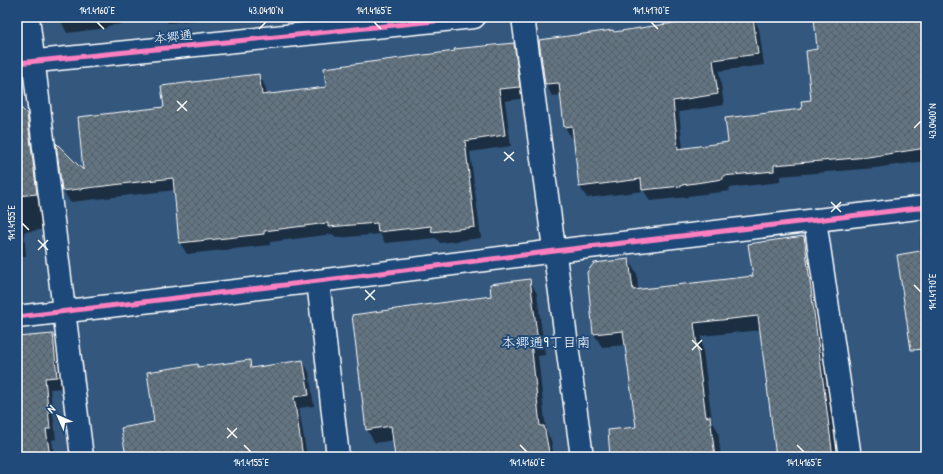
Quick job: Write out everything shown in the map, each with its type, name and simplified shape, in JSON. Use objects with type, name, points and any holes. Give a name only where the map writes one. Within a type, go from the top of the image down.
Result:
[{"type":"street","points":[[28,17],[25,62],[65,311],[82,457]]},
{"type":"street","name":"本郷通","points":[[25,62],[474,17]]},
{"type":"street","points":[[523,17],[582,457]]},
{"type":"street","points":[[17,317],[926,207]]},
{"type":"street","points":[[815,220],[850,457]]},
{"type":"street","points":[[318,281],[338,457]]},
{"type":"building","points":[[753,17],[758,54],[713,60],[718,94],[673,101],[678,149],[728,142],[725,118],[802,109],[801,101],[811,100],[806,51],[817,49],[814,17],[926,17],[926,148],[868,157],[774,165],[774,171],[723,176],[723,179],[682,186],[642,190],[641,179],[579,187],[572,126],[564,127],[559,83],[545,84],[539,40],[613,30],[614,32],[706,18],[707,22]]},
{"type":"building","points":[[514,43],[520,87],[499,89],[505,135],[465,141],[475,227],[432,232],[431,226],[378,232],[377,223],[328,227],[328,223],[264,231],[264,234],[179,243],[173,178],[62,191],[56,143],[83,170],[78,117],[164,107],[161,86],[259,74],[262,95],[326,87],[324,68],[455,51],[454,49]]},
{"type":"building","points":[[17,104],[27,114],[37,194],[17,196]]},
{"type":"building","points":[[804,236],[833,457],[776,457],[758,316],[694,323],[706,417],[710,416],[715,457],[610,457],[608,430],[636,427],[623,331],[593,334],[587,272],[594,263],[629,259],[633,290],[753,276],[748,244]]},
{"type":"building","points":[[926,250],[926,349],[911,350],[897,255]]},
{"type":"building","points":[[530,279],[538,342],[531,342],[540,426],[544,426],[550,457],[395,457],[391,426],[366,430],[352,315],[491,296],[490,284]]},
{"type":"building","points":[[53,334],[57,377],[45,378],[50,429],[46,429],[50,457],[17,457],[17,337]]},
{"type":"building","points":[[250,360],[251,368],[303,360],[309,395],[294,397],[303,457],[144,457],[143,453],[126,456],[121,428],[154,422],[147,372],[198,364],[198,367]]},
{"type":"cycle path","points":[[17,63],[474,17]]},
{"type":"cycle path","points":[[17,317],[926,207]]},
{"type":"district","name":"本郷通9丁目南","points":[[546,341]]}]
